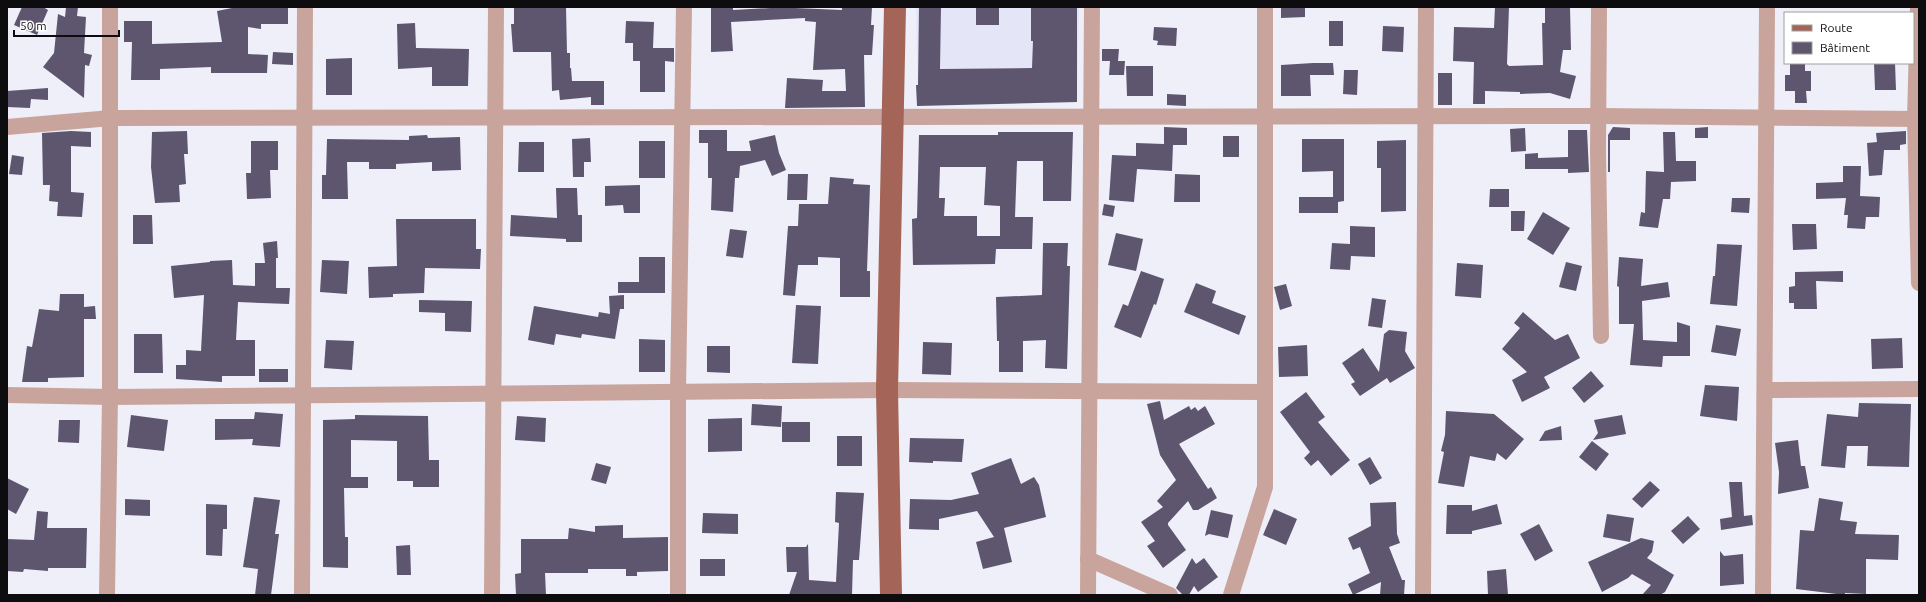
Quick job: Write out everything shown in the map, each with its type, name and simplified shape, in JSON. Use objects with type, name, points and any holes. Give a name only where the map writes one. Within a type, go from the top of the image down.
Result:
[{"type":"main road","points":[[891,595],[887,390],[895,7]]},
{"type":"street","points":[[107,595],[110,397],[110,7]]},
{"type":"street","points":[[302,595],[305,7]]},
{"type":"street","points":[[492,595],[496,7]]},
{"type":"street","points":[[678,595],[678,391],[684,7]]},
{"type":"street","points":[[1088,595],[1092,7]]},
{"type":"street","points":[[1231,595],[1265,487],[1265,7]]},
{"type":"street","points":[[1423,595],[1426,7]]},
{"type":"street","points":[[1599,7],[1598,151],[1601,336]]},
{"type":"street","points":[[1763,595],[1767,7]]},
{"type":"street","points":[[1918,7],[1917,119],[1919,283]]},
{"type":"street","points":[[7,127],[111,118],[683,116],[892,118],[1091,116],[1599,116],[1917,119]]},
{"type":"street","points":[[1765,390],[1919,389]]},
{"type":"street","points":[[7,395],[110,397],[887,390],[1264,392]]},
{"type":"street","points":[[1088,559],[1170,595]]},
{"type":"shaded area","points":[[916,7],[1079,7],[1077,102],[918,105]]},
{"type":"building","points":[[22,7],[43,7],[48,10],[37,35],[14,25]]},
{"type":"building","points":[[66,7],[78,7],[77,16],[86,17],[84,53],[92,55],[89,66],[85,65],[84,98],[43,67],[54,53],[58,14],[65,17]]},
{"type":"building","points":[[237,7],[288,7],[288,24],[261,24],[261,29],[248,27],[248,54],[268,55],[267,73],[211,73],[211,67],[160,69],[160,80],[131,80],[132,42],[124,42],[124,21],[152,21],[152,44],[222,42],[217,11]]},
{"type":"building","points":[[514,7],[566,7],[567,53],[570,53],[572,81],[604,81],[604,105],[591,105],[591,97],[560,100],[559,90],[552,91],[551,52],[513,52],[511,24],[514,24]]},
{"type":"building","points":[[711,7],[733,7],[733,10],[771,7],[842,10],[842,7],[872,7],[871,25],[874,25],[872,55],[864,55],[865,107],[785,108],[787,78],[823,80],[822,91],[846,91],[845,69],[813,70],[816,22],[805,21],[805,18],[731,22],[733,51],[711,52]]},
{"type":"building","points":[[919,7],[941,7],[940,69],[1032,68],[1033,41],[1031,41],[1031,7],[1077,7],[1077,102],[917,106],[916,85],[918,85]]},
{"type":"building","points":[[976,7],[999,7],[999,25],[976,25]]},
{"type":"building","points":[[1281,7],[1305,7],[1305,17],[1281,18]]},
{"type":"building","points":[[1495,7],[1509,7],[1507,64],[1509,66],[1543,65],[1542,23],[1545,23],[1545,7],[1570,7],[1571,50],[1563,50],[1560,72],[1576,76],[1570,99],[1550,93],[1520,94],[1520,92],[1485,91],[1485,104],[1473,104],[1474,62],[1453,61],[1454,27],[1494,28]]},
{"type":"building","points":[[626,21],[654,22],[653,48],[674,48],[674,62],[665,61],[665,92],[640,92],[640,61],[633,61],[633,43],[625,43]]},
{"type":"building","points":[[1329,21],[1343,21],[1343,46],[1329,46]]},
{"type":"building","points":[[415,23],[416,48],[469,49],[468,86],[432,86],[432,67],[398,69],[397,24]]},
{"type":"building","points":[[1383,26],[1404,27],[1403,52],[1382,51]]},
{"type":"building","points":[[1154,27],[1177,28],[1176,46],[1157,45],[1158,41],[1153,40]]},
{"type":"building","points":[[1102,49],[1119,49],[1118,61],[1125,61],[1124,75],[1109,75],[1110,61],[1102,61]]},
{"type":"building","points":[[273,52],[293,53],[293,65],[272,64]]},
{"type":"building","points":[[352,58],[352,95],[326,95],[326,59]]},
{"type":"building","points":[[1333,63],[1334,75],[1310,75],[1311,96],[1281,96],[1281,65]]},
{"type":"building","points":[[1790,64],[1805,64],[1805,71],[1811,71],[1811,91],[1806,91],[1807,103],[1795,103],[1795,91],[1785,91],[1785,75],[1790,75]]},
{"type":"building","points":[[1874,64],[1895,64],[1896,90],[1875,90]]},
{"type":"building","points":[[1126,66],[1153,66],[1153,96],[1127,96]]},
{"type":"building","points":[[1344,70],[1358,70],[1357,95],[1343,94]]},
{"type":"building","points":[[1438,73],[1452,73],[1452,105],[1438,105]]},
{"type":"building","points":[[48,88],[48,100],[31,99],[30,108],[7,107],[7,91]]},
{"type":"building","points":[[1167,94],[1186,95],[1186,106],[1167,105]]},
{"type":"building","points":[[1164,127],[1187,128],[1187,145],[1173,145],[1172,171],[1137,169],[1134,202],[1109,200],[1112,155],[1136,156],[1136,143],[1164,144]]},
{"type":"building","points":[[1613,127],[1630,128],[1630,140],[1610,140],[1610,172],[1608,172],[1608,135]]},
{"type":"building","points":[[1708,127],[1708,138],[1695,138],[1695,128]]},
{"type":"building","points":[[1525,128],[1526,151],[1511,152],[1510,129]]},
{"type":"building","points":[[699,130],[727,130],[727,151],[751,151],[749,141],[775,135],[779,153],[786,170],[772,176],[765,160],[740,166],[739,178],[735,178],[733,212],[711,210],[712,178],[708,178],[708,143],[699,143]]},
{"type":"building","points":[[1568,130],[1587,130],[1589,172],[1568,173],[1568,169],[1525,169],[1525,154],[1538,153],[1538,158],[1568,157]]},
{"type":"building","points":[[71,131],[91,132],[91,147],[71,146],[71,192],[84,193],[82,217],[57,216],[58,202],[49,201],[50,185],[43,185],[42,133]]},
{"type":"building","points":[[187,131],[188,154],[184,154],[186,184],[179,185],[180,202],[155,203],[151,167],[152,132]]},
{"type":"building","points":[[1906,131],[1906,144],[1900,145],[1900,150],[1884,150],[1882,175],[1869,176],[1867,143],[1877,142],[1876,133]]},
{"type":"building","points":[[998,132],[1073,132],[1071,201],[1043,201],[1043,161],[1017,161],[1015,217],[1033,217],[1032,249],[996,249],[995,264],[913,265],[912,219],[917,218],[919,135],[998,135]],"holes":[[[940,167],[986,167],[984,205],[1000,206],[1000,236],[977,236],[977,216],[944,216],[945,198],[939,198]]]},
{"type":"building","points":[[1663,132],[1675,132],[1676,161],[1696,161],[1696,181],[1671,182],[1670,199],[1663,199],[1658,228],[1639,226],[1641,212],[1645,213],[1646,171],[1664,172]]},
{"type":"building","points":[[427,135],[428,138],[460,137],[461,170],[432,171],[432,162],[396,164],[396,169],[369,169],[369,162],[347,162],[348,199],[322,199],[322,175],[326,175],[327,139],[409,140],[409,136]]},
{"type":"building","points":[[1223,136],[1239,136],[1239,157],[1223,157]]},
{"type":"building","points":[[590,138],[591,162],[584,162],[584,177],[573,177],[572,139]]},
{"type":"building","points":[[1302,139],[1344,139],[1344,201],[1338,202],[1338,213],[1299,213],[1299,197],[1333,197],[1333,171],[1302,172]]},
{"type":"building","points":[[1406,140],[1406,211],[1381,212],[1381,168],[1377,168],[1377,141]]},
{"type":"building","points":[[251,141],[278,141],[278,170],[270,170],[271,198],[247,199],[246,173],[251,173]]},
{"type":"building","points":[[639,141],[665,141],[665,178],[639,178]]},
{"type":"building","points":[[519,142],[544,142],[544,172],[518,172]]},
{"type":"building","points":[[12,155],[24,157],[22,175],[9,174]]},
{"type":"building","points":[[1843,166],[1861,166],[1860,196],[1880,197],[1879,217],[1866,217],[1865,229],[1847,228],[1848,215],[1844,215],[1846,198],[1816,199],[1816,183],[1843,182]]},
{"type":"building","points":[[788,174],[808,174],[807,200],[787,200]]},
{"type":"building","points":[[1175,174],[1200,175],[1200,202],[1174,202]]},
{"type":"building","points":[[830,177],[854,179],[853,184],[870,185],[867,271],[870,271],[870,297],[840,297],[840,258],[818,257],[818,265],[798,265],[795,296],[783,295],[788,226],[798,226],[799,204],[828,204]]},
{"type":"building","points":[[640,185],[640,213],[624,213],[623,205],[605,206],[605,186]]},
{"type":"building","points":[[556,188],[577,188],[578,215],[582,215],[582,242],[566,242],[566,239],[510,236],[511,215],[557,218]]},
{"type":"building","points":[[1490,189],[1509,189],[1509,207],[1489,207]]},
{"type":"building","points":[[1732,198],[1750,198],[1749,213],[1731,212]]},
{"type":"building","points":[[1104,204],[1115,206],[1113,217],[1102,215]]},
{"type":"building","points":[[1511,211],[1525,211],[1524,231],[1511,231]]},
{"type":"building","points":[[1543,212],[1570,228],[1553,255],[1527,239]]},
{"type":"building","points":[[133,215],[152,215],[153,244],[133,244]]},
{"type":"building","points":[[396,219],[476,219],[476,249],[481,249],[480,269],[425,268],[424,293],[393,294],[393,297],[369,298],[368,267],[397,266]]},
{"type":"building","points":[[1792,224],[1816,224],[1817,249],[1793,250]]},
{"type":"building","points":[[1350,226],[1375,227],[1375,257],[1351,256],[1350,270],[1330,269],[1332,243],[1350,244]]},
{"type":"building","points":[[730,229],[747,231],[743,258],[726,256]]},
{"type":"building","points":[[1116,233],[1143,239],[1136,271],[1108,265]]},
{"type":"building","points":[[277,241],[278,258],[276,258],[276,288],[290,288],[289,304],[238,302],[236,340],[255,340],[255,376],[222,376],[222,382],[176,379],[176,365],[186,365],[186,350],[201,351],[204,295],[174,298],[171,266],[232,260],[233,285],[255,286],[255,263],[265,263],[263,243]]},
{"type":"building","points":[[1043,243],[1068,243],[1067,266],[1070,266],[1067,369],[1045,368],[1046,340],[1023,341],[1023,372],[999,372],[999,341],[997,341],[996,297],[1042,295]]},
{"type":"building","points":[[1717,244],[1742,245],[1737,306],[1710,304],[1713,276],[1715,276]]},
{"type":"building","points":[[639,257],[665,257],[665,293],[618,293],[618,282],[639,282]]},
{"type":"building","points":[[1619,257],[1643,259],[1641,286],[1668,282],[1670,297],[1642,301],[1643,340],[1677,342],[1677,322],[1690,326],[1690,356],[1663,356],[1662,367],[1630,365],[1634,324],[1619,324],[1619,287],[1617,286]]},
{"type":"building","points":[[322,260],[349,261],[347,294],[320,292]]},
{"type":"building","points":[[1566,262],[1582,266],[1576,291],[1559,287]]},
{"type":"building","points":[[1457,263],[1483,265],[1481,298],[1455,296]]},
{"type":"building","points":[[1141,271],[1164,279],[1156,305],[1154,304],[1141,338],[1114,327],[1123,304],[1128,306]]},
{"type":"building","points":[[1843,271],[1843,282],[1816,281],[1817,309],[1794,309],[1794,303],[1789,303],[1789,287],[1795,286],[1795,272]]},
{"type":"building","points":[[1196,283],[1216,291],[1212,303],[1246,316],[1239,335],[1184,312]]},
{"type":"building","points":[[1286,284],[1292,306],[1280,310],[1274,287]]},
{"type":"building","points":[[60,294],[84,294],[84,307],[95,306],[96,319],[84,319],[84,377],[48,378],[48,382],[22,382],[27,346],[32,347],[39,309],[59,311]]},
{"type":"building","points":[[624,295],[624,309],[620,309],[615,339],[582,334],[581,338],[556,334],[554,345],[528,340],[534,306],[598,317],[599,312],[610,314],[609,296]]},
{"type":"building","points":[[1372,298],[1386,300],[1382,328],[1368,326]]},
{"type":"building","points":[[419,300],[472,301],[471,332],[445,331],[445,313],[419,312]]},
{"type":"building","points":[[796,305],[821,306],[818,364],[792,363]]},
{"type":"building","points":[[1523,312],[1555,340],[1568,334],[1580,358],[1544,377],[1550,388],[1522,402],[1512,380],[1527,372],[1502,349],[1520,328],[1514,323]]},
{"type":"building","points":[[1716,325],[1741,329],[1736,356],[1711,352]]},
{"type":"building","points":[[1389,330],[1407,332],[1405,351],[1415,368],[1390,383],[1387,378],[1360,396],[1351,384],[1355,382],[1342,363],[1363,348],[1379,372],[1384,334]]},
{"type":"building","points":[[134,334],[162,334],[163,373],[134,373]]},
{"type":"building","points":[[1902,338],[1903,368],[1872,369],[1871,339]]},
{"type":"building","points":[[639,339],[665,340],[665,372],[639,372]]},
{"type":"building","points":[[326,340],[354,341],[352,370],[324,368]]},
{"type":"building","points":[[923,342],[952,343],[951,375],[922,374]]},
{"type":"building","points":[[1307,345],[1308,376],[1279,377],[1278,347]]},
{"type":"building","points":[[707,346],[730,346],[730,373],[707,372]]},
{"type":"building","points":[[259,369],[288,369],[288,382],[259,382]]},
{"type":"building","points":[[1591,371],[1604,386],[1584,403],[1572,388]]},
{"type":"building","points":[[1705,385],[1739,387],[1737,421],[1700,416]]},
{"type":"building","points":[[1306,392],[1325,417],[1318,422],[1350,460],[1331,476],[1318,460],[1311,466],[1304,458],[1310,452],[1280,412]]},
{"type":"building","points":[[1160,401],[1164,420],[1189,406],[1191,410],[1195,407],[1198,411],[1205,406],[1215,424],[1179,444],[1208,489],[1211,487],[1217,498],[1198,510],[1193,510],[1188,501],[1168,523],[1186,550],[1163,568],[1147,546],[1155,541],[1141,522],[1163,507],[1157,501],[1176,480],[1160,455],[1147,404]]},
{"type":"building","points":[[1859,403],[1911,404],[1909,467],[1867,466],[1868,446],[1847,446],[1845,468],[1821,466],[1827,414],[1858,417]]},
{"type":"building","points":[[752,404],[782,406],[781,427],[751,425]]},
{"type":"building","points":[[1446,411],[1494,414],[1524,439],[1506,460],[1497,453],[1495,461],[1470,456],[1464,487],[1438,483],[1444,452],[1441,451],[1445,435]]},
{"type":"building","points":[[255,412],[283,414],[280,447],[252,445],[253,439],[215,440],[215,419],[254,419]]},
{"type":"building","points":[[131,415],[168,420],[164,451],[127,447]]},
{"type":"building","points":[[355,415],[428,416],[429,460],[439,460],[439,487],[413,487],[413,481],[397,481],[397,441],[351,440],[351,477],[368,477],[368,488],[344,488],[345,537],[348,537],[348,568],[323,567],[323,420],[355,419]]},
{"type":"building","points":[[1622,415],[1626,434],[1593,440],[1598,433],[1594,420]]},
{"type":"building","points":[[517,416],[546,418],[545,442],[515,440]]},
{"type":"building","points":[[742,418],[742,451],[708,452],[708,419]]},
{"type":"building","points":[[59,420],[80,420],[79,443],[58,442]]},
{"type":"building","points":[[782,422],[810,422],[810,442],[782,442]]},
{"type":"building","points":[[1561,426],[1562,440],[1539,441],[1545,431]]},
{"type":"building","points":[[837,436],[862,436],[862,466],[837,466]]},
{"type":"building","points":[[910,438],[964,439],[962,462],[909,462]]},
{"type":"building","points":[[1798,440],[1801,466],[1805,466],[1809,488],[1778,494],[1779,472],[1775,443]]},
{"type":"building","points":[[1592,441],[1609,454],[1596,471],[1579,457]]},
{"type":"building","points":[[1370,457],[1382,478],[1370,485],[1358,464]]},
{"type":"building","points":[[1011,458],[1021,484],[1034,477],[1039,485],[1046,517],[1004,528],[1012,562],[983,569],[976,542],[994,537],[977,511],[939,519],[939,530],[909,529],[910,499],[951,500],[979,494],[971,473]]},
{"type":"building","points":[[596,463],[611,467],[606,484],[591,480]]},
{"type":"building","points":[[7,478],[29,489],[16,514],[7,509]]},
{"type":"building","points":[[1650,481],[1660,490],[1642,508],[1632,499]]},
{"type":"building","points":[[1729,482],[1742,482],[1744,516],[1752,515],[1753,525],[1721,530],[1720,519],[1732,517]]},
{"type":"building","points":[[836,492],[864,493],[859,560],[853,560],[852,595],[789,595],[797,572],[787,572],[786,547],[806,547],[808,544],[809,580],[836,582],[839,523],[835,522]]},
{"type":"building","points":[[254,497],[280,500],[275,534],[279,534],[271,595],[255,595],[258,569],[243,567]]},
{"type":"building","points":[[1819,498],[1843,502],[1840,520],[1857,522],[1855,534],[1899,535],[1898,560],[1866,559],[1866,594],[1845,593],[1845,595],[1796,589],[1800,530],[1814,531]]},
{"type":"building","points":[[125,499],[150,500],[150,516],[125,515]]},
{"type":"building","points":[[1396,502],[1397,534],[1400,543],[1389,547],[1402,580],[1405,580],[1404,595],[1380,595],[1381,582],[1353,595],[1348,584],[1370,573],[1360,547],[1353,550],[1348,538],[1371,526],[1370,503]]},
{"type":"building","points":[[206,504],[227,505],[227,529],[223,529],[222,556],[206,555]]},
{"type":"building","points":[[1497,504],[1502,524],[1472,531],[1472,534],[1446,534],[1447,505],[1472,505],[1472,511]]},
{"type":"building","points":[[1274,509],[1297,519],[1286,545],[1263,535]]},
{"type":"building","points":[[1211,510],[1233,515],[1228,538],[1209,534],[1205,536]]},
{"type":"building","points":[[37,511],[48,512],[47,528],[87,528],[86,568],[48,568],[48,571],[24,569],[23,572],[7,571],[7,539],[34,540]]},
{"type":"building","points":[[703,513],[738,514],[738,534],[702,533]]},
{"type":"building","points":[[1607,514],[1634,518],[1630,542],[1603,537]]},
{"type":"building","points":[[1688,516],[1700,529],[1683,544],[1671,531]]},
{"type":"building","points":[[1539,524],[1553,551],[1535,561],[1520,534]]},
{"type":"building","points":[[623,525],[623,538],[668,537],[668,571],[637,572],[637,576],[626,576],[626,569],[588,569],[588,573],[545,573],[546,595],[516,595],[515,574],[521,573],[521,539],[568,539],[569,528],[595,532],[595,526]]},
{"type":"building","points":[[1641,538],[1654,541],[1652,552],[1647,558],[1674,575],[1665,592],[1660,595],[1642,595],[1651,585],[1632,574],[1628,578],[1602,592],[1588,562]]},
{"type":"building","points":[[410,545],[411,575],[397,575],[396,546]]},
{"type":"building","points":[[1720,551],[1724,556],[1743,554],[1744,584],[1720,586]]},
{"type":"building","points":[[1192,558],[1196,564],[1204,558],[1218,577],[1198,592],[1194,586],[1189,595],[1183,595],[1176,588]]},
{"type":"building","points":[[700,559],[725,559],[725,576],[700,576]]},
{"type":"building","points":[[1506,569],[1508,595],[1488,595],[1487,571]]}]
